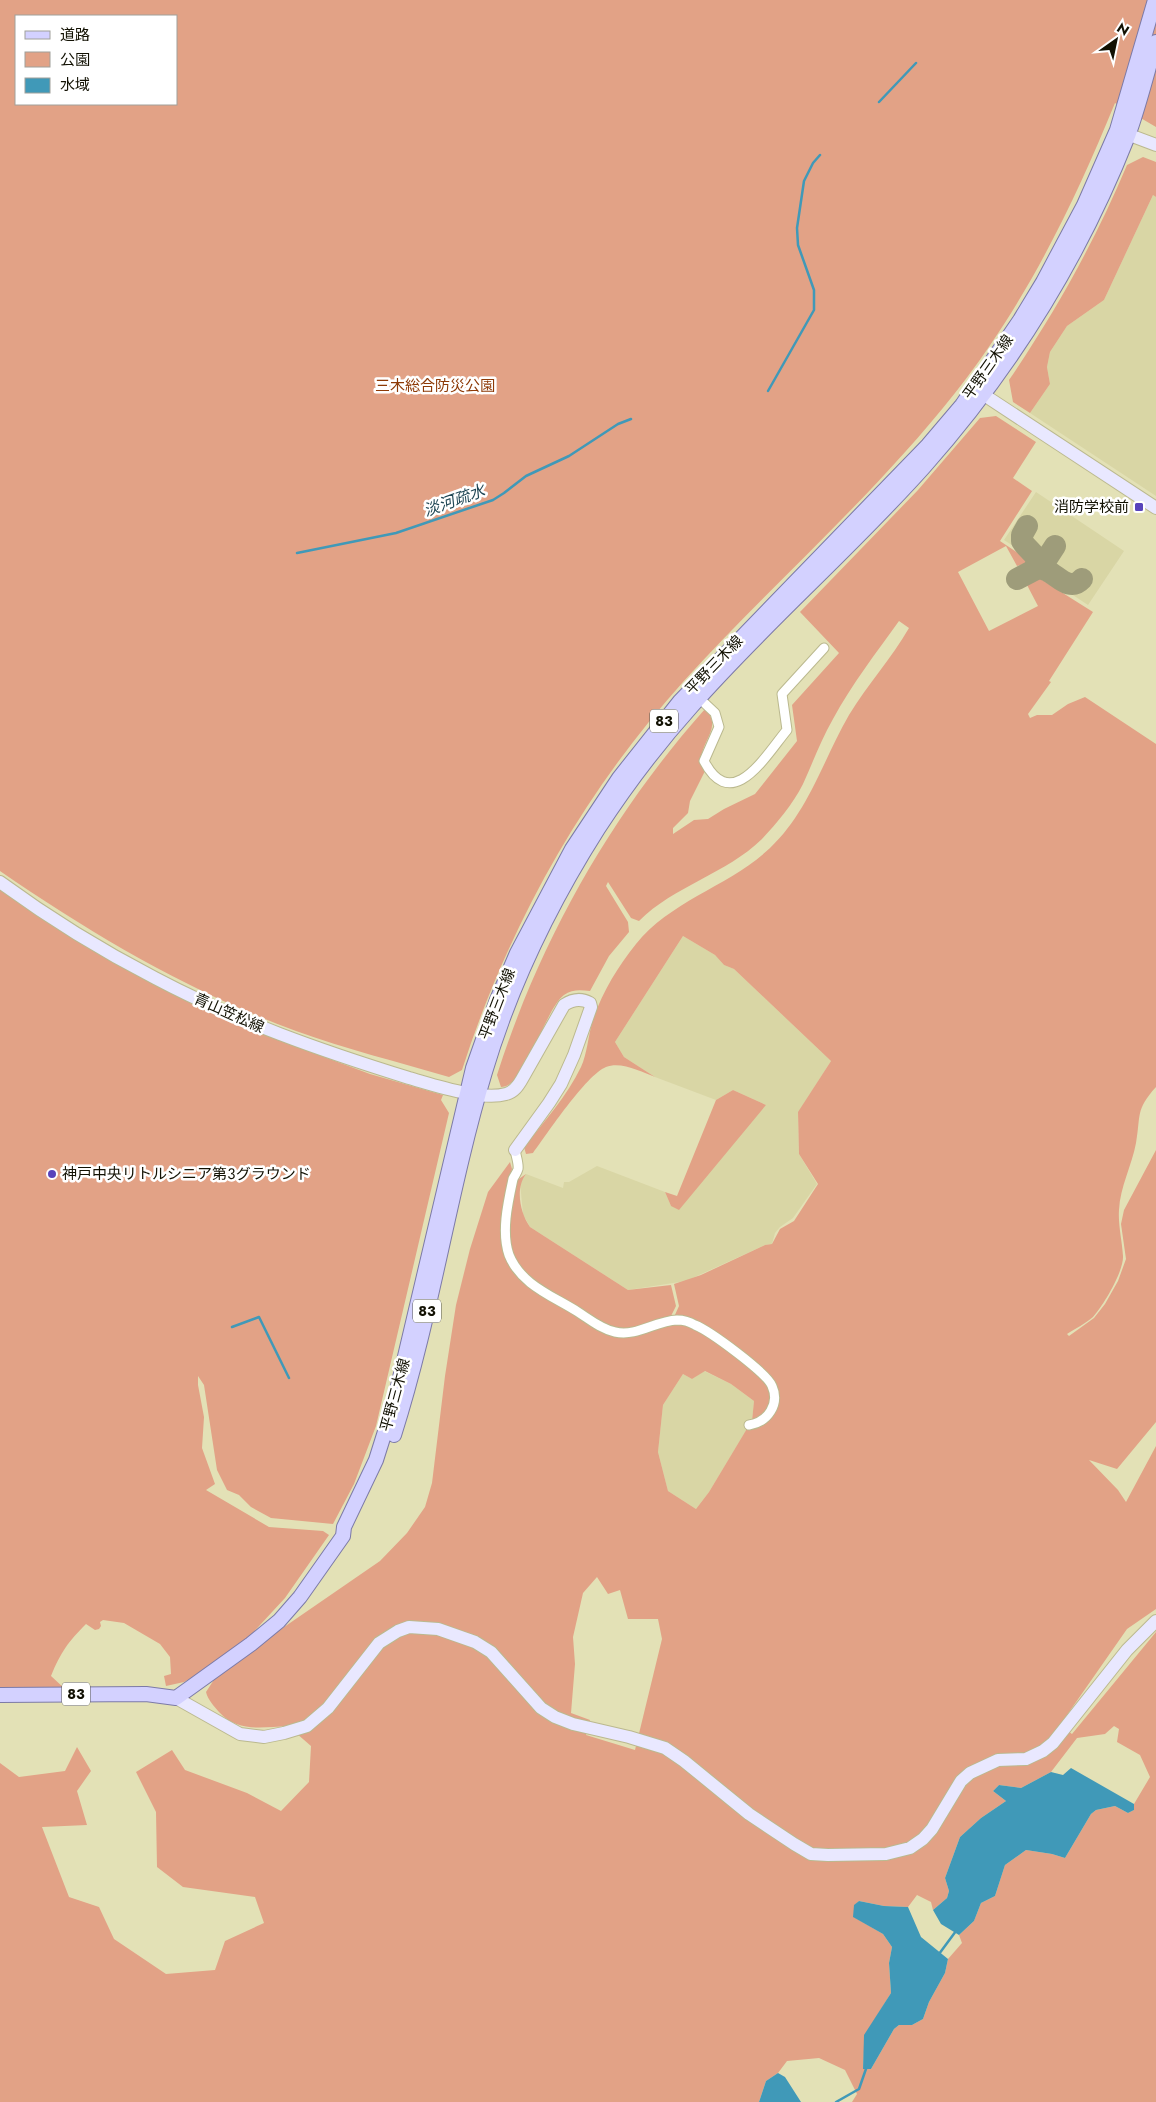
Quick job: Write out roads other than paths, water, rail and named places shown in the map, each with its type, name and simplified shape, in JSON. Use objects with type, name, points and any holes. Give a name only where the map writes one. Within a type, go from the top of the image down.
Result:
[{"type":"main road","name":"平野三木線","points":[[1123,132],[1155,0]]},
{"type":"main road","name":"平野三木線","points":[[472,1093],[536,943],[563,888],[596,832],[622,794],[658,746],[699,698],[921,470],[979,392],[1047,275],[1123,132],[1156,42]]},
{"type":"main road","name":"平野三木線","points":[[176,1698],[273,1627],[300,1598],[343,1536],[344,1527],[372,1471],[394,1403],[497,1000],[517,953],[559,871],[604,798],[680,701],[979,392]]},
{"type":"main road","name":"83","points":[[0,1695],[146,1694],[176,1698]]},
{"type":"street","points":[[1123,132],[1156,145]]},
{"type":"street","points":[[979,392],[1156,508]]},
{"type":"street","points":[[699,698],[715,713],[719,727],[704,761],[709,770],[725,783],[737,783],[747,777],[787,730],[782,694],[824,648]]},
{"type":"street","name":"青山笠松線","points":[[0,882],[52,918],[122,960],[223,1011],[324,1051],[444,1088],[499,1095],[514,1090],[564,1004],[580,999],[590,1003],[590,1011],[565,1076],[549,1103],[515,1150]]},
{"type":"street","points":[[515,1150],[518,1170],[514,1176],[510,1194],[506,1238],[510,1257],[524,1276],[547,1295],[614,1332],[636,1332],[666,1321],[680,1320],[688,1321],[704,1329],[769,1380],[772,1385],[775,1396],[771,1411],[760,1422],[749,1425]]},
{"type":"street","points":[[176,1698],[247,1736],[264,1737],[284,1733],[307,1726],[328,1708],[379,1643],[409,1627],[438,1629],[475,1642],[491,1652],[541,1708],[555,1718],[665,1748],[684,1761],[749,1814],[811,1854],[886,1854],[910,1848],[923,1840],[936,1823],[961,1781],[979,1767],[998,1760],[1026,1759],[1043,1751],[1053,1743],[1123,1654],[1156,1621]]},
{"type":"water","points":[[1071,1768],[1134,1804],[1134,1810],[1128,1813],[1115,1806],[1096,1810],[1091,1814],[1065,1858],[1026,1850],[1005,1865],[995,1896],[981,1903],[974,1921],[959,1935],[941,1924],[933,1910],[947,1898],[949,1891],[945,1878],[960,1837],[981,1818],[1006,1801],[993,1791],[999,1785],[1021,1788],[1051,1772],[1063,1775]]},
{"type":"water","points":[[859,1901],[884,1906],[908,1907],[921,1937],[948,1959],[945,1973],[929,2002],[923,2019],[912,2025],[899,2025],[894,2029],[871,2069],[863,2069],[864,2035],[891,1993],[889,1963],[892,1947],[883,1934],[853,1917],[854,1905]]},
{"type":"water","points":[[778,2073],[785,2077],[801,2102],[759,2102],[766,2081]]},
{"type":"waterway","name":"淡河疏水","points":[[879,102],[916,63]]},
{"type":"waterway","name":"淡河疏水","points":[[768,391],[814,310],[814,290],[798,245],[797,228],[804,181],[813,163],[820,155]]},
{"type":"waterway","name":"淡河疏水","points":[[297,553],[396,533],[493,500],[526,476],[569,456],[618,424],[631,419]]},
{"type":"waterway","points":[[232,1327],[259,1317],[289,1378]]},
{"type":"waterway","points":[[939,1954],[956,1931]]},
{"type":"waterway","points":[[836,2102],[859,2089],[867,2066]]},
{"type":"place","name":"消防学校前","points":[[1139,507]]},
{"type":"place","name":"神戸中央リトルシニア第３グラウンド","points":[[52,1174]]},
{"type":"park label","name":"三木総合防災公園","points":[[435,386]]}]
